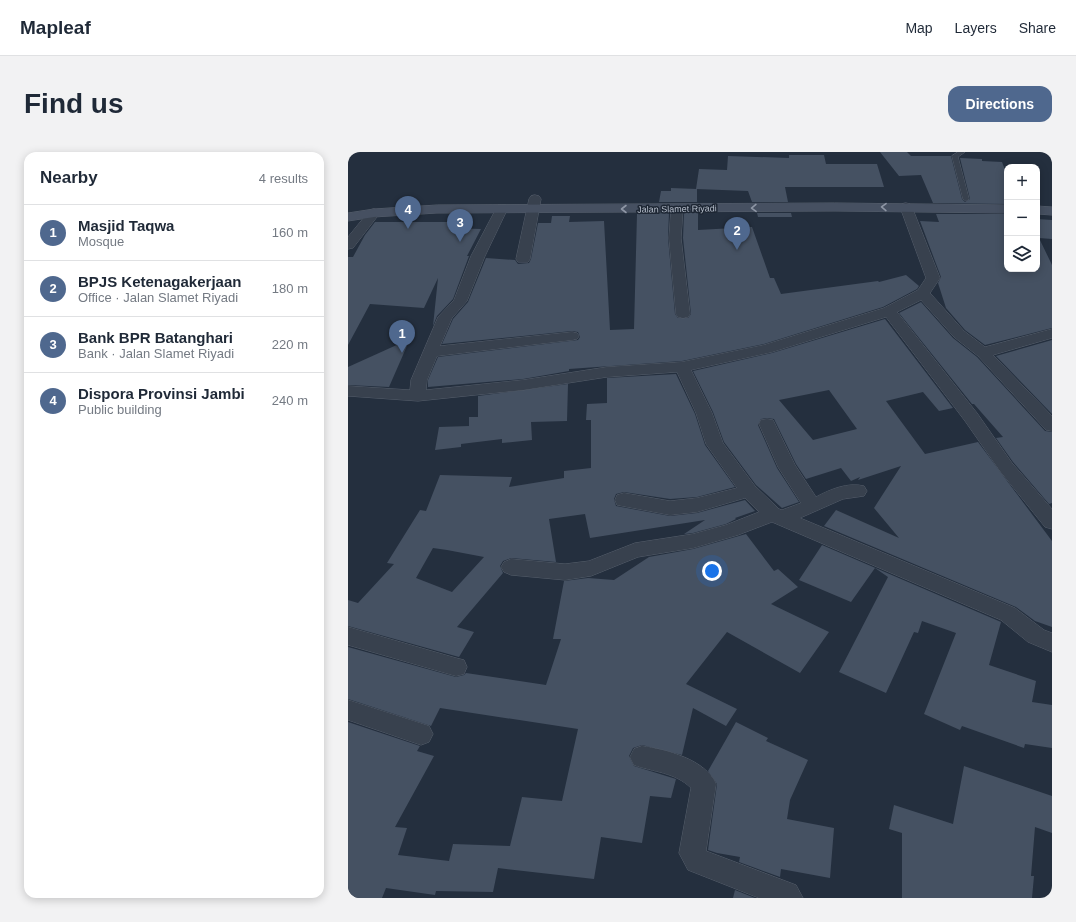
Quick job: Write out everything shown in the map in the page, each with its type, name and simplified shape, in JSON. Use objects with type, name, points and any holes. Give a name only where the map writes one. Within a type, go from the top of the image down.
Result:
[{"type":"main road","name":"Jalan Slamet Riyadi","points":[[348,217],[374,213],[438,209],[502,208],[534,204],[848,196],[1004,200]]},
{"type":"main road","name":"Jalan Slamet Riyadi","points":[[348,208],[411,202],[534,204],[677,209],[906,207],[1004,209]]},
{"type":"main road","points":[[1040,202],[1052,202]]},
{"type":"main road","points":[[1040,210],[1052,211]]},
{"type":"street","points":[[523,259],[534,204]]},
{"type":"street","points":[[348,391],[418,396],[523,384],[607,372],[682,367],[767,349],[889,311],[923,293],[933,278],[906,207]]},
{"type":"street","points":[[418,396],[419,380],[445,317],[460,301],[478,256],[502,208]]},
{"type":"street","points":[[677,209],[675,238],[683,314]]},
{"type":"street","points":[[348,246],[374,213]]},
{"type":"street","points":[[923,293],[959,334],[983,354],[1052,426]]},
{"type":"street","points":[[889,311],[971,417],[1006,467],[1052,522]]},
{"type":"street","points":[[983,354],[1052,334]]},
{"type":"street","points":[[431,352],[572,336]]},
{"type":"street","points":[[682,367],[704,413],[715,444],[749,491],[776,516],[1008,614],[1036,636],[1052,642]]},
{"type":"street","points":[[767,424],[787,466],[813,506]]},
{"type":"street","points":[[624,500],[670,508],[697,505],[749,491]]},
{"type":"street","points":[[511,567],[565,572],[591,568],[635,550],[693,541],[813,506],[840,493],[858,491]]},
{"type":"street","points":[[348,636],[456,667]]},
{"type":"street","points":[[348,710],[421,734]]},
{"type":"street","points":[[642,758],[661,760],[693,773],[704,784],[692,853],[698,861],[786,895],[788,898]]},
{"type":"lane","points":[[962,152],[954,156],[966,199]]},
{"type":"building","points":[[880,152],[907,152],[911,156],[951,156],[962,199],[965,202],[970,199],[960,158],[1002,162],[1004,167],[1004,204],[933,203],[921,175],[899,176]]},
{"type":"building","points":[[789,155],[824,155],[826,164],[877,164],[884,187],[785,187],[788,202],[752,202],[748,191],[696,189],[699,169],[727,170],[728,156],[789,158]]},
{"type":"building","points":[[671,188],[697,189],[697,202],[659,202],[661,191],[671,191]]},
{"type":"building","points":[[669,213],[668,238],[675,314],[678,318],[688,318],[691,314],[683,238],[684,213],[698,213],[698,230],[752,227],[770,278],[774,278],[781,294],[879,282],[906,275],[919,286],[917,289],[883,307],[764,344],[682,361],[569,369],[569,371],[523,379],[428,387],[428,380],[438,357],[578,340],[580,337],[578,332],[572,331],[442,344],[453,319],[468,302],[486,258],[515,260],[518,264],[529,263],[538,223],[551,223],[552,216],[570,216],[569,222],[604,221],[610,330],[634,329],[637,214]]},
{"type":"building","points":[[757,213],[791,213],[792,217],[758,217]]},
{"type":"building","points":[[936,214],[1004,214],[1004,272],[1040,272],[1040,240],[1052,265],[1052,328],[985,345],[965,330],[946,308],[938,283],[941,277],[920,221],[939,222]]},
{"type":"building","points":[[1040,219],[1052,220],[1052,239],[1040,238]]},
{"type":"building","points":[[375,222],[450,222],[448,228],[481,229],[467,256],[469,256],[453,299],[437,316],[433,326],[438,278],[424,308],[370,304],[348,345],[348,257],[353,257],[365,235]]},
{"type":"building","points":[[921,302],[953,338],[977,357],[1045,431],[1052,432],[1052,503],[1049,504],[1013,462],[996,438],[1003,437],[974,404],[972,404],[899,313]]},
{"type":"building","points":[[885,319],[953,408],[939,411],[923,392],[886,401],[925,454],[978,442],[1052,541],[1052,627],[1035,621],[1016,607],[824,526],[836,510],[899,538],[874,508],[901,466],[858,480],[860,477],[851,481],[841,468],[806,479],[796,464],[774,419],[767,418],[761,419],[758,425],[777,468],[799,502],[782,508],[756,485],[724,442],[713,412],[693,371],[772,353]],"holes":[[[829,390],[857,429],[813,440],[779,400]]]},
{"type":"building","points":[[410,339],[389,387],[348,385],[348,367]]},
{"type":"building","points":[[1052,340],[1052,414],[996,356]]},
{"type":"building","points":[[676,374],[695,414],[705,445],[735,487],[697,497],[670,499],[624,492],[616,494],[614,499],[616,506],[670,516],[697,513],[745,500],[755,511],[735,518],[736,519],[726,524],[693,533],[684,534],[705,520],[590,538],[585,514],[549,519],[556,562],[511,558],[503,561],[500,566],[503,573],[457,627],[474,632],[459,657],[348,626],[348,600],[358,603],[394,564],[387,563],[420,510],[426,511],[440,475],[512,477],[509,487],[564,478],[564,471],[591,468],[591,420],[586,420],[587,404],[607,403],[607,378]],"holes":[[[433,548],[484,557],[452,592],[416,578]]]},
{"type":"building","points":[[568,384],[567,421],[531,422],[532,440],[502,443],[502,439],[461,444],[461,447],[435,450],[439,427],[469,426],[469,417],[478,417],[478,396]]},
{"type":"building","points":[[746,534],[774,571],[778,569],[798,587],[771,604],[829,632],[800,673],[727,632],[686,684],[737,709],[726,726],[693,708],[682,755],[642,745],[633,748],[629,756],[634,766],[676,779],[671,798],[650,796],[642,843],[601,837],[594,879],[498,868],[493,892],[436,891],[435,895],[386,888],[382,898],[348,898],[348,722],[420,746],[417,751],[434,756],[395,827],[407,828],[398,855],[449,861],[453,844],[510,846],[522,797],[562,801],[578,729],[440,708],[431,726],[348,699],[348,647],[456,677],[466,673],[546,685],[561,639],[553,639],[564,581],[588,578],[614,580],[649,557],[693,549]]},
{"type":"building","points":[[822,545],[1001,622],[989,665],[1036,681],[1032,702],[1052,705],[1052,748],[1025,744],[1024,748],[962,726],[960,730],[924,714],[956,633],[922,621],[918,633],[914,632],[886,693],[839,672],[888,577],[875,568],[851,602],[799,580]]},
{"type":"building","points":[[736,722],[768,738],[766,741],[808,760],[790,800],[787,819],[834,828],[830,878],[781,869],[780,877],[739,862],[740,857],[708,850],[717,784],[708,771]]},
{"type":"building","points":[[964,766],[1052,796],[1052,833],[1035,827],[1031,876],[1034,876],[1032,898],[902,898],[902,833],[889,829],[894,805],[953,824]]},
{"type":"building","points":[[735,890],[755,898],[733,898]]},
{"type":"place","name":"Dispora Provinsi Jambi","points":[[408,229]]},
{"type":"place","name":"Bank BPR Batanghari","points":[[460,242]]},
{"type":"place","name":"BPJS Ketenagakerjaan","points":[[737,250]]},
{"type":"place","name":"Masjid Taqwa","points":[[402,353]]}]
